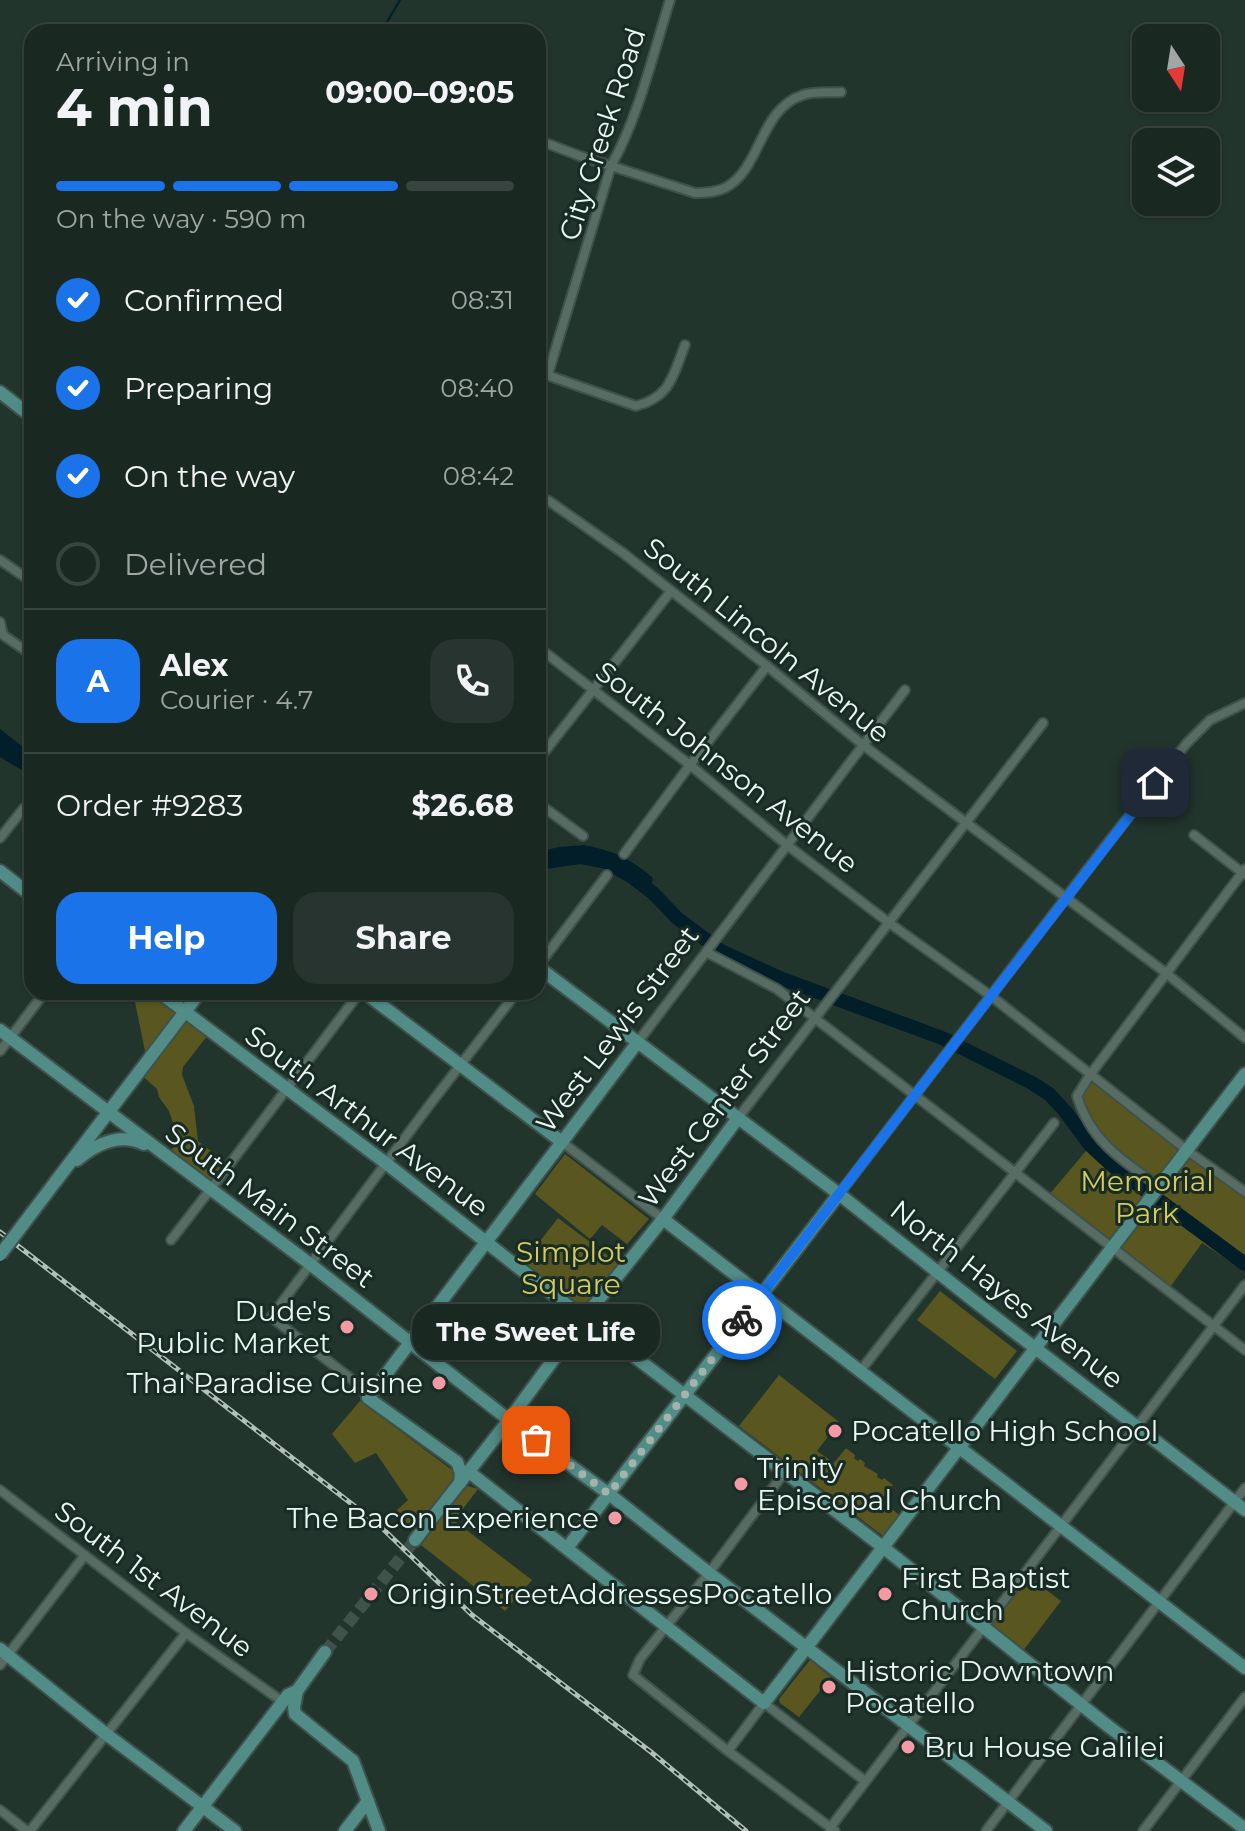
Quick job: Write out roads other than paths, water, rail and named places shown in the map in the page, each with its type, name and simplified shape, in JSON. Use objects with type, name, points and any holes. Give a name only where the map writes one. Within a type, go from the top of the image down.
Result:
[{"type":"street","name":"City Creek Road","points":[[546,364],[611,166],[637,107],[670,0]]},
{"type":"street","points":[[546,143],[695,193],[709,192],[726,187],[740,175],[768,124],[785,104],[805,94],[841,92]]},
{"type":"street","points":[[546,374],[636,406],[662,395],[685,345]]},
{"type":"street","points":[[0,392],[24,411]]},
{"type":"street","name":"South Lincoln Avenue","points":[[546,499],[623,553],[863,745],[1166,973],[1245,1038]]},
{"type":"street","points":[[0,560],[24,576]]},
{"type":"street","points":[[546,750],[671,591]]},
{"type":"street","points":[[0,622],[3,635],[24,649]]},
{"type":"street","name":"South Johnson Avenue","points":[[546,653],[787,845],[991,996],[1245,1192]]},
{"type":"street","points":[[624,854],[767,666]]},
{"type":"street","name":"West Lewis Street","points":[[368,1398],[905,690]]},
{"type":"street","points":[[567,1548],[1197,731],[1210,720],[1245,703]]},
{"type":"street","name":"West Center Street","points":[[415,1540],[1043,723]]},
{"type":"street","points":[[0,838],[24,808]]},
{"type":"street","points":[[546,809],[583,836]]},
{"type":"street","points":[[1160,1187],[1097,1138],[1077,1096],[1244,872],[1194,835]]},
{"type":"street","points":[[0,871],[24,890]]},
{"type":"street","points":[[546,955],[607,875]]},
{"type":"street","points":[[706,952],[777,989],[1245,1350]]},
{"type":"street","name":"North Hayes Avenue","points":[[546,972],[839,1194],[1240,1506]]},
{"type":"street","points":[[0,1051],[5,1034],[37,1000]]},
{"type":"street","name":"South Arthur Avenue","points":[[169,1000],[387,1164],[1245,1829]]},
{"type":"street","points":[[0,1255],[194,1000]]},
{"type":"street","points":[[171,1240],[356,1000]]},
{"type":"street","points":[[373,1000],[762,1294],[1245,1668]]},
{"type":"street","points":[[481,1457],[468,1463],[457,1462],[368,1398],[358,1384],[271,1317],[511,1000]]},
{"type":"street","name":"South Main Street","points":[[5,1034],[310,1264],[1046,1831]]},
{"type":"street","points":[[728,1751],[1245,1074]]},
{"type":"street","points":[[861,1370],[1054,1123]]},
{"type":"street","points":[[65,1169],[99,1145],[115,1140],[133,1139],[161,1153]]},
{"type":"street","points":[[784,1473],[640,1659],[633,1675],[832,1829],[865,1781],[1245,1285]]},
{"type":"street","points":[[457,1462],[461,1473],[460,1483]]},
{"type":"street","points":[[469,1472],[865,1781]]},
{"type":"street","points":[[986,1831],[1159,1601],[1240,1506],[1245,1488]]},
{"type":"street","name":"South 1st Avenue","points":[[0,1490],[186,1633],[283,1702]]},
{"type":"street","points":[[85,1555],[3,1656],[235,1831]]},
{"type":"street","points":[[0,1810],[29,1831],[186,1633]]},
{"type":"street","points":[[325,1652],[297,1691],[295,1714],[353,1761],[379,1831]]},
{"type":"street","points":[[184,1831],[288,1695],[297,1691]]},
{"type":"street","points":[[1143,1831],[1245,1697]]},
{"type":"street","points":[[271,1718],[295,1714]]},
{"type":"street","points":[[345,1831],[368,1801]]},
{"type":"water","points":[[0,729],[24,748],[24,762],[0,748]]},
{"type":"water","points":[[584,845],[629,860],[653,878],[650,893],[620,864],[585,854],[555,855],[546,859],[546,850]]},
{"type":"waterway","points":[[386,24],[400,0]]},
{"type":"waterway","points":[[0,749],[24,763]]},
{"type":"waterway","points":[[546,862],[580,857],[606,862],[653,893],[677,918],[721,951],[780,978],[942,1038],[1032,1083],[1049,1094],[1090,1145],[1114,1167],[1245,1264]]},
{"type":"tunnel","points":[[325,1652],[415,1540]]},
{"type":"railway","points":[[0,1232],[379,1525],[472,1615],[651,1752],[746,1831]]},
{"type":"place","name":"Dude's Public Market","points":[[347,1327]]},
{"type":"place","name":"Thai Paradise Cuisine","points":[[439,1383]]},
{"type":"place","name":"Pocatello High School","points":[[835,1431]]},
{"type":"place","name":"The Sweet Life","points":[[536,1440]]},
{"type":"place","name":"Trinity Episcopal Church","points":[[741,1484]]},
{"type":"place","name":"The Bacon Experience","points":[[615,1518]]},
{"type":"place","name":"OriginStreetAddressesPocatello","points":[[371,1594]]},
{"type":"place","name":"First Baptist Church","points":[[885,1594]]},
{"type":"place","name":"Historic Downtown Pocatello","points":[[829,1687]]},
{"type":"place","name":"Bru House Galilei","points":[[908,1747]]},
{"type":"park label","name":"Memorial Park","points":[[1147,1197]]},
{"type":"park label","name":"Simplot Square","points":[[571,1268]]}]
